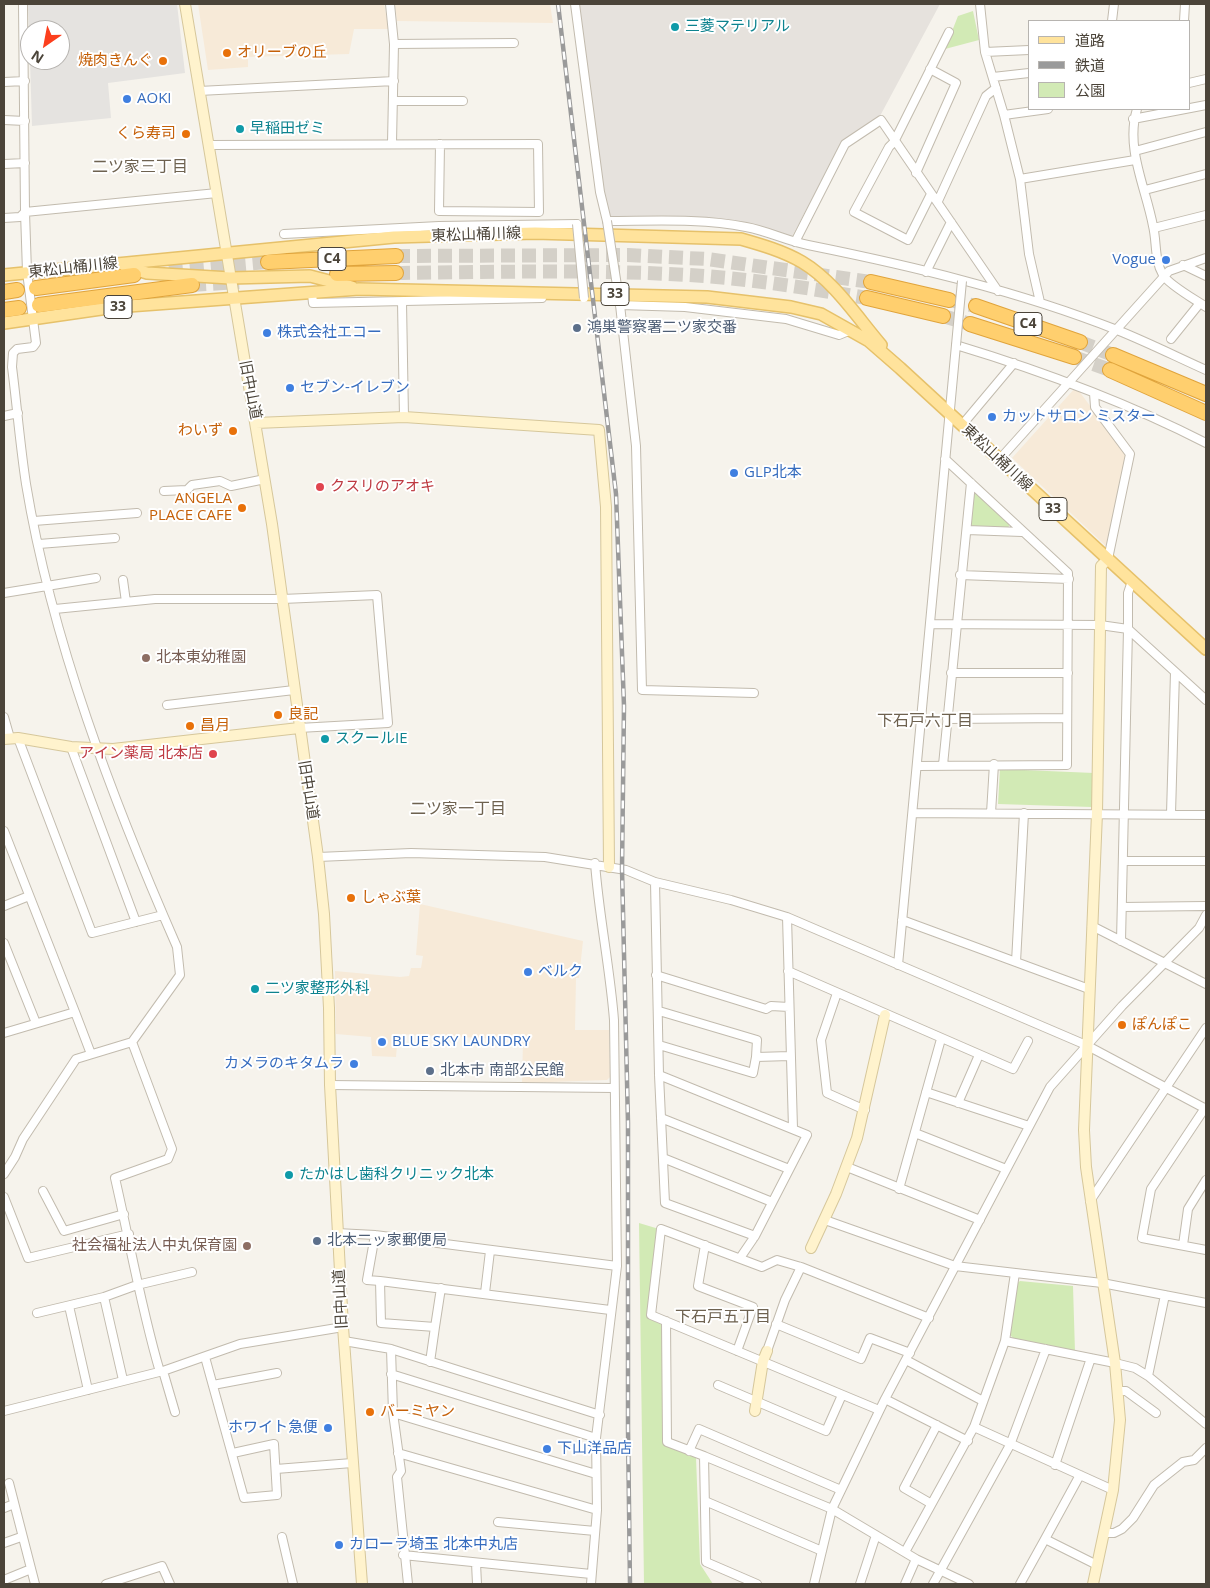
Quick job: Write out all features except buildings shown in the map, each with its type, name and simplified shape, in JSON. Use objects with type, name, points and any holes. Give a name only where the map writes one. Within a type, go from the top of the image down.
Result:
[{"type":"highway","name":"C4","points":[[268,262],[396,256]]},
{"type":"highway","name":"C4","points":[[337,274],[396,273]]},
{"type":"highway","points":[[36,288],[134,275]]},
{"type":"highway","points":[[871,282],[948,300]]},
{"type":"highway","points":[[39,305],[192,285]]},
{"type":"highway","points":[[867,298],[943,316]]},
{"type":"highway","name":"C4","points":[[976,306],[1080,342]]},
{"type":"highway","points":[[4,310],[18,308]]},
{"type":"highway","name":"C4","points":[[970,324],[1074,357]]},
{"type":"highway","points":[[1113,355],[1206,394]]},
{"type":"highway","points":[[1110,370],[1206,413]]},
{"type":"main road","name":"東松山桶川線","points":[[4,275],[226,253],[332,238],[394,238],[535,233],[741,239],[771,247],[802,262],[827,282],[900,368]]},
{"type":"main road","name":"33","points":[[112,264],[147,272],[230,278],[310,276],[359,289]]},
{"type":"main road","name":"東松山桶川線","points":[[4,323],[115,307],[312,294],[359,289],[707,297],[791,307],[820,314],[869,342],[900,368],[1206,649]]},
{"type":"street","points":[[4,1174],[15,1157],[23,1139],[76,1059],[132,1042],[180,975],[177,947],[96,748],[48,585],[26,483],[13,353],[17,349],[33,347],[36,343],[28,272],[25,212],[23,4]]},
{"type":"street","name":"旧中山道","points":[[185,4],[233,299],[265,479],[318,857],[326,952],[337,1233],[362,1584]]},
{"type":"street","points":[[390,4],[394,44],[392,143]]},
{"type":"street","points":[[575,4],[600,192],[607,221],[620,305],[636,446],[642,690],[754,693]]},
{"type":"street","points":[[980,4],[985,52],[1020,180],[1029,254],[1040,302]]},
{"type":"street","points":[[1112,20],[1114,4]]},
{"type":"street","points":[[1184,20],[1185,4]]},
{"type":"street","points":[[931,194],[908,240],[854,212],[889,147],[894,142],[949,32]]},
{"type":"street","points":[[394,44],[514,43]]},
{"type":"street","points":[[985,52],[1028,50]]},
{"type":"street","points":[[916,173],[956,82],[930,69]]},
{"type":"street","points":[[993,77],[1028,73]]},
{"type":"street","points":[[1190,82],[1206,79]]},
{"type":"street","points":[[4,82],[25,81]]},
{"type":"street","points":[[199,91],[394,81]]},
{"type":"street","points":[[938,201],[986,96],[996,88]]},
{"type":"street","points":[[394,101],[463,101]]},
{"type":"street","points":[[1190,108],[1206,105]]},
{"type":"street","points":[[1004,116],[1042,110]]},
{"type":"street","points":[[1137,110],[1134,119],[1135,160],[1145,190],[1154,228],[1157,260],[1164,276],[1203,305],[1171,339]]},
{"type":"street","points":[[1134,119],[1180,110]]},
{"type":"street","points":[[4,120],[25,121]]},
{"type":"street","points":[[795,242],[845,144],[881,120],[894,142],[938,201],[998,291]]},
{"type":"street","points":[[1135,151],[1206,132]]},
{"type":"street","points":[[439,226],[440,144]]},
{"type":"street","points":[[208,145],[538,144],[539,225],[439,226],[332,238],[284,234]]},
{"type":"street","points":[[1020,180],[1135,160]]},
{"type":"street","points":[[4,164],[25,163]]},
{"type":"street","points":[[1145,190],[1206,174]]},
{"type":"street","points":[[4,218],[20,217],[25,212],[217,193]]},
{"type":"street","points":[[439,211],[539,212]]},
{"type":"street","points":[[1154,228],[1206,215]]},
{"type":"street","points":[[607,221],[656,220],[745,227],[775,234],[795,242],[864,256],[1040,302],[1117,330],[1206,370]]},
{"type":"street","points":[[926,272],[951,222]]},
{"type":"street","name":"33","points":[[312,294],[313,303],[584,298],[577,224],[539,225]]},
{"type":"street","points":[[999,460],[1169,271],[1206,258]]},
{"type":"street","points":[[1183,265],[1206,276]]},
{"type":"street","points":[[898,965],[931,624],[948,412],[962,281]]},
{"type":"street","points":[[402,302],[404,417]]},
{"type":"street","name":"33","points":[[620,305],[686,307],[786,319],[839,335],[851,330]]},
{"type":"street","points":[[956,345],[1070,382],[1158,419],[1206,443]]},
{"type":"street","points":[[962,426],[1014,363]]},
{"type":"street","points":[[1093,1584],[1113,1490],[1118,1452],[1119,1391],[1090,1201],[1084,1130],[1097,813],[1101,566],[1108,559],[1130,454],[1095,408],[1094,393]]},
{"type":"street","points":[[4,416],[18,413]]},
{"type":"street","points":[[256,423],[404,417],[599,430],[606,507],[609,867]]},
{"type":"street","points":[[918,766],[1067,765],[1068,573],[945,459]]},
{"type":"street","points":[[164,491],[187,490],[192,484],[220,481],[231,486],[265,479]]},
{"type":"street","points":[[943,765],[960,575],[971,482]]},
{"type":"street","points":[[34,521],[137,513]]},
{"type":"street","points":[[966,530],[1022,532]]},
{"type":"street","points":[[39,544],[115,538]]},
{"type":"street","points":[[960,575],[1068,579]]},
{"type":"street","points":[[4,593],[96,578]]},
{"type":"street","points":[[123,580],[126,602]]},
{"type":"street","points":[[1121,941],[1126,814],[1128,593],[1132,581]]},
{"type":"street","points":[[10,739],[71,747],[113,749],[299,728],[388,723],[377,595],[282,599],[155,599],[55,609]]},
{"type":"street","points":[[931,624],[956,626],[1100,625],[1128,629],[1206,700]]},
{"type":"street","points":[[1171,814],[1175,672]]},
{"type":"street","points":[[951,673],[1068,673]]},
{"type":"street","points":[[167,705],[294,690]]},
{"type":"street","points":[[4,717],[10,739],[92,933],[163,915]]},
{"type":"street","points":[[947,719],[1068,718]]},
{"type":"street","points":[[71,747],[136,922]]},
{"type":"street","points":[[991,813],[994,764]]},
{"type":"street","points":[[913,813],[1206,815]]},
{"type":"street","points":[[1016,962],[1024,813]]},
{"type":"street","points":[[4,831],[91,1054]]},
{"type":"street","points":[[318,857],[365,854],[460,853],[545,857],[595,863],[626,870],[655,882],[731,900],[787,917],[1086,1045],[1167,1086],[1206,1109],[1152,1190],[1142,1238],[1206,1250]]},
{"type":"street","points":[[1124,861],[1206,861]]},
{"type":"street","points":[[591,1584],[597,1510],[596,1438],[616,1266],[614,1020],[611,982],[599,906],[595,863]]},
{"type":"street","points":[[655,882],[659,1075],[665,1203],[755,1236]]},
{"type":"street","points":[[4,906],[30,896]]},
{"type":"street","points":[[1122,907],[1206,906]]},
{"type":"street","points":[[814,1584],[832,1509],[884,1399],[929,1318],[1050,1087],[1122,1006],[1203,927],[1206,915]]},
{"type":"street","points":[[787,917],[788,1007],[793,1128]]},
{"type":"street","points":[[902,920],[1089,989]]},
{"type":"street","points":[[1092,926],[1206,984]]},
{"type":"street","points":[[4,943],[36,1023]]},
{"type":"street","points":[[788,970],[885,1015],[1013,1069],[1028,1041]]},
{"type":"street","points":[[656,975],[766,1009],[771,1006],[788,1007]]},
{"type":"street","points":[[837,993],[821,1040],[827,1093],[865,1110]]},
{"type":"street","points":[[658,1011],[757,1040],[753,1073],[659,1045]]},
{"type":"street","points":[[4,1033],[75,1012]]},
{"type":"street","points":[[811,1248],[848,1167],[865,1110],[885,1015]]},
{"type":"street","points":[[1090,1201],[1206,1028]]},
{"type":"street","points":[[899,1189],[941,1039]]},
{"type":"street","points":[[132,1042],[172,1149],[168,1159],[115,1178],[129,1234],[137,1285],[175,1412]]},
{"type":"street","points":[[958,1103],[979,1055]]},
{"type":"street","points":[[756,1057],[790,1056]]},
{"type":"street","points":[[659,1075],[807,1135],[755,1236],[740,1258]]},
{"type":"street","points":[[330,1085],[614,1088]]},
{"type":"street","points":[[926,1092],[1029,1126]]},
{"type":"street","points":[[661,1118],[790,1169]]},
{"type":"street","points":[[915,1133],[1006,1169]]},
{"type":"street","points":[[663,1158],[772,1202]]},
{"type":"street","points":[[848,1167],[980,1220]]},
{"type":"street","points":[[1183,1245],[1188,1209],[1206,1180]]},
{"type":"street","points":[[43,1191],[64,1231],[124,1214]]},
{"type":"street","points":[[4,1197],[28,1258],[129,1234]]},
{"type":"street","points":[[825,1220],[955,1266],[1102,1282],[1206,1303]]},
{"type":"street","points":[[879,1410],[651,1315],[661,1229],[762,1267],[777,1260],[801,1267],[929,1318]]},
{"type":"street","points":[[337,1233],[375,1235],[616,1266]]},
{"type":"street","points":[[375,1235],[367,1280],[610,1310]]},
{"type":"street","points":[[705,1245],[698,1286],[753,1307],[737,1351]]},
{"type":"street","points":[[485,1294],[490,1251]]},
{"type":"street","points":[[756,1406],[762,1362],[784,1300],[801,1267]]},
{"type":"street","points":[[37,1313],[104,1298],[137,1285],[192,1272]]},
{"type":"street","points":[[905,1552],[930,1503],[968,1441],[974,1427],[1005,1341],[1015,1273]]},
{"type":"street","points":[[380,1281],[381,1323],[435,1327]]},
{"type":"street","points":[[430,1362],[441,1288]]},
{"type":"street","points":[[1148,1376],[1165,1295]]},
{"type":"street","points":[[104,1298],[124,1380]]},
{"type":"street","points":[[69,1306],[88,1390]]},
{"type":"street","points":[[666,1321],[667,1442],[832,1509],[905,1552],[969,1584]]},
{"type":"street","points":[[776,1324],[861,1359],[870,1338],[908,1357],[983,1401]]},
{"type":"street","points":[[4,1410],[162,1371],[240,1344],[343,1327]]},
{"type":"street","points":[[344,1341],[391,1349],[600,1415]]},
{"type":"street","points":[[1005,1341],[1135,1368],[1148,1376],[1206,1424]]},
{"type":"street","points":[[391,1349],[393,1413],[401,1471],[397,1477],[403,1555],[408,1584]]},
{"type":"street","points":[[933,1584],[943,1570],[1010,1445],[1046,1349]]},
{"type":"street","points":[[205,1357],[244,1498],[277,1496],[274,1444],[233,1453]]},
{"type":"street","points":[[1055,1465],[1091,1358]]},
{"type":"street","points":[[213,1385],[277,1373]]},
{"type":"street","points":[[391,1374],[596,1438]]},
{"type":"street","points":[[718,1385],[756,1406],[826,1431],[842,1395]]},
{"type":"street","points":[[1119,1391],[1126,1391],[1156,1413]]},
{"type":"street","points":[[884,1399],[968,1441]]},
{"type":"street","points":[[393,1413],[596,1474]]},
{"type":"street","points":[[930,1503],[904,1488],[937,1425]]},
{"type":"street","points":[[974,1427],[1010,1445],[1113,1490]]},
{"type":"street","points":[[689,1450],[699,1429],[841,1490]]},
{"type":"street","points":[[1104,1533],[1114,1533],[1122,1529],[1133,1518],[1154,1485],[1183,1462],[1194,1460],[1206,1448]]},
{"type":"street","points":[[398,1453],[597,1510]]},
{"type":"street","points":[[704,1456],[706,1562],[757,1584]]},
{"type":"street","points":[[276,1469],[352,1463]]},
{"type":"street","points":[[1020,1584],[1080,1476]]},
{"type":"street","points":[[9,1483],[21,1537],[35,1584]]},
{"type":"street","points":[[705,1501],[822,1551]]},
{"type":"street","points":[[4,1508],[14,1504]]},
{"type":"street","points":[[498,1522],[595,1531]]},
{"type":"street","points":[[860,1584],[876,1535]]},
{"type":"street","points":[[4,1543],[21,1537]]},
{"type":"street","points":[[282,1537],[293,1584]]},
{"type":"street","points":[[1045,1539],[1097,1565]]},
{"type":"street","points":[[403,1555],[591,1574]]},
{"type":"street","points":[[905,1584],[916,1558]]},
{"type":"street","points":[[476,1562],[477,1584]]},
{"type":"street","points":[[106,1584],[162,1566],[170,1584]]},
{"type":"street","points":[[4,1580],[31,1569]]},
{"type":"shaded area","points":[[28,4],[177,4],[185,73],[108,83],[111,118],[32,126],[30,70],[70,70],[70,20],[29,20]]},
{"type":"shaded area","points":[[198,4],[384,4],[389,29],[354,29],[349,54],[248,57],[248,67],[208,70]]},
{"type":"shaded area","points":[[395,4],[550,4],[553,23],[397,21]]},
{"type":"shaded area","points":[[578,4],[940,4],[880,116],[842,143],[790,240],[757,227],[707,217],[607,221]]},
{"type":"shaded area","points":[[1076,387],[1126,454],[1107,547],[1012,458]]},
{"type":"shaded area","points":[[420,904],[583,941],[579,978],[576,978],[575,1030],[609,1030],[610,1077],[607,1080],[522,1083],[523,1040],[398,1034],[396,1057],[372,1056],[371,1037],[336,1034],[335,971],[400,977],[409,976],[411,968],[421,968],[423,956],[416,955]]},
{"type":"green space","points":[[973,11],[979,40],[945,49],[958,16]]},
{"type":"green space","points":[[976,493],[1010,524],[1008,528],[973,527],[970,524],[973,495]]},
{"type":"green space","points":[[1000,769],[1094,773],[1092,807],[998,804]]},
{"type":"green space","points":[[639,1223],[659,1229],[652,1320],[667,1327],[665,1446],[696,1457],[700,1564],[713,1584],[644,1584]]},
{"type":"green space","points":[[1020,1281],[1073,1286],[1075,1352],[1014,1339],[1010,1335],[1016,1284]]},
{"type":"tunnel","points":[[396,256],[628,255],[707,259],[871,282]]},
{"type":"tunnel","points":[[169,271],[268,262]]},
{"type":"tunnel","points":[[396,273],[550,271],[704,276],[806,288],[867,298]]},
{"type":"tunnel","points":[[192,285],[239,282]]},
{"type":"tunnel","points":[[949,300],[976,306]]},
{"type":"tunnel","points":[[943,316],[970,324]]},
{"type":"tunnel","points":[[1080,342],[1113,355]]},
{"type":"tunnel","points":[[1074,357],[1110,370]]},
{"type":"railway","points":[[558,4],[616,494],[624,706],[622,869],[628,1123],[630,1584]]},
{"type":"place","name":"三菱マテリアル","points":[[675,27]]},
{"type":"place","name":"オリーブの丘","points":[[227,53]]},
{"type":"place","name":"焼肉きんぐ","points":[[163,61]]},
{"type":"place","name":"AOKI","points":[[127,99]]},
{"type":"place","name":"早稲田ゼミ","points":[[240,129]]},
{"type":"place","name":"くら寿司","points":[[186,134]]},
{"type":"place","name":"Vogue","points":[[1166,260]]},
{"type":"place","name":"鴻巣警察署二ツ家交番","points":[[577,328]]},
{"type":"place","name":"株式会社エコー","points":[[267,333]]},
{"type":"place","name":"セブン-イレブン","points":[[290,388]]},
{"type":"place","name":"カットサロン ミスター","points":[[992,417]]},
{"type":"place","name":"わいず","points":[[233,431]]},
{"type":"place","name":"GLP北本","points":[[734,473]]},
{"type":"place","name":"クスリのアオキ","points":[[320,487]]},
{"type":"place","name":"ANGELA PLACE CAFE","points":[[242,508]]},
{"type":"place","name":"北本東幼稚園","points":[[146,658]]},
{"type":"place","name":"良記","points":[[278,715]]},
{"type":"place","name":"昌月","points":[[190,726]]},
{"type":"place","name":"スクールIE","points":[[325,739]]},
{"type":"place","name":"アイン薬局 北本店","points":[[213,754]]},
{"type":"place","name":"しゃぶ葉","points":[[351,898]]},
{"type":"place","name":"ベルク","points":[[528,972]]},
{"type":"place","name":"二ツ家整形外科","points":[[255,989]]},
{"type":"place","name":"ぽんぽこ","points":[[1122,1025]]},
{"type":"place","name":"BLUE SKY LAUNDRY","points":[[382,1042]]},
{"type":"place","name":"カメラのキタムラ","points":[[354,1064]]},
{"type":"place","name":"北本市 南部公民館","points":[[430,1071]]},
{"type":"place","name":"たかはし歯科クリニック北本","points":[[289,1175]]},
{"type":"place","name":"北本二ッ家郵便局","points":[[317,1241]]},
{"type":"place","name":"社会福祉法人中丸保育園","points":[[247,1246]]},
{"type":"place","name":"バーミヤン","points":[[370,1412]]},
{"type":"place","name":"ホワイト急便","points":[[328,1428]]},
{"type":"place","name":"下山洋品店","points":[[547,1449]]},
{"type":"place","name":"カローラ埼玉 北本中丸店","points":[[339,1545]]},
{"type":"district","name":"二ツ家三丁目","points":[[140,167]]},
{"type":"district","name":"下石戸六丁目","points":[[925,721]]},
{"type":"district","name":"二ツ家一丁目","points":[[458,809]]},
{"type":"district","name":"下石戸五丁目","points":[[723,1317]]}]
